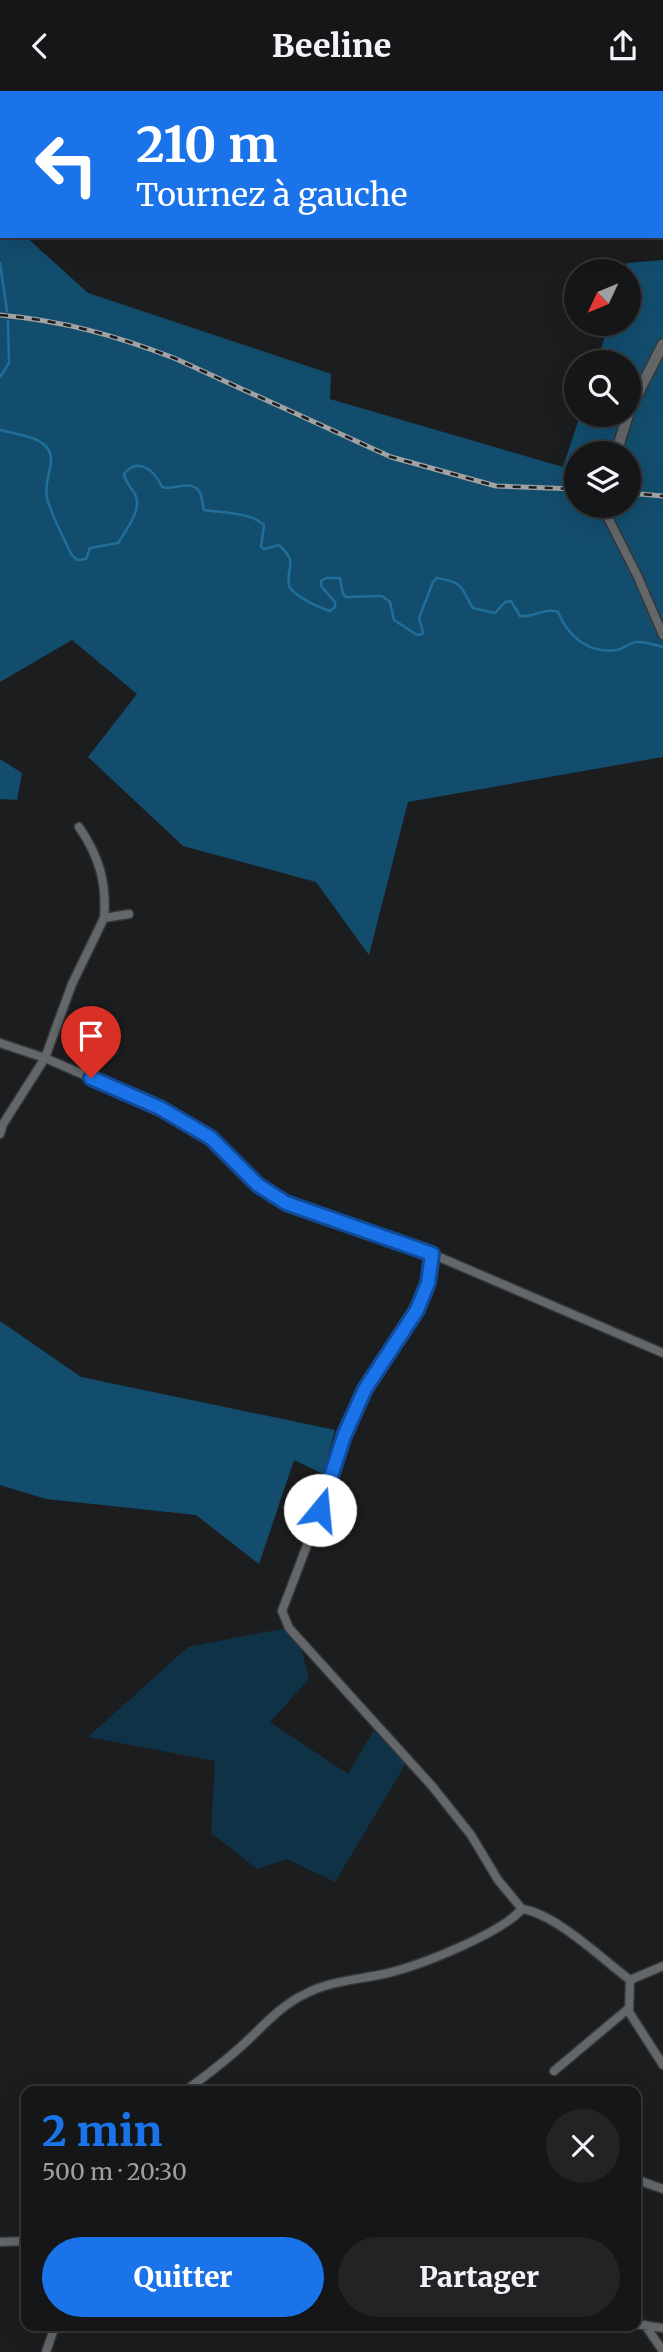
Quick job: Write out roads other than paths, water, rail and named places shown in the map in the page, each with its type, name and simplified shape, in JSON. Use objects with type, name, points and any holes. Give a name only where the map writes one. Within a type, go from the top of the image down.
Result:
[{"type":"street","points":[[641,388],[663,344]]},
{"type":"street","points":[[608,518],[663,635]]},
{"type":"street","points":[[0,1134],[45,1058],[72,984],[104,918],[104,893],[98,857],[79,827]]},
{"type":"street","points":[[104,918],[129,914]]},
{"type":"street","points":[[0,1043],[45,1058],[160,1108],[211,1138],[258,1185],[286,1203],[432,1254],[663,1353]]},
{"type":"street","points":[[432,1254],[428,1283],[417,1310],[365,1389],[344,1436],[282,1611],[289,1628],[440,1796],[471,1835],[498,1879],[522,1909],[533,1911],[564,1929],[630,1980]]},
{"type":"street","points":[[192,2086],[277,2012],[306,1993],[332,1983],[390,1973],[461,1946],[494,1931],[514,1918],[522,1909]]},
{"type":"street","points":[[630,1980],[663,1966]]},
{"type":"street","points":[[630,1980],[629,2008],[663,2065]]},
{"type":"street","points":[[554,2071],[629,2008]]},
{"type":"street","points":[[641,2181],[663,2189]]},
{"type":"street","points":[[0,2242],[21,2241]]},
{"type":"street","points":[[641,2325],[663,2328]]},
{"type":"street","points":[[641,2326],[663,2351]]},
{"type":"street","points":[[46,2352],[53,2331]]},
{"type":"waterway","points":[[0,263],[7,311]]},
{"type":"waterway","points":[[0,377],[9,363],[8,321]]},
{"type":"waterway","points":[[0,430],[32,438],[46,446],[51,461],[47,498],[71,554],[77,560],[86,559],[90,548],[118,543],[137,506],[135,494],[124,474],[129,469],[140,466],[151,471],[162,487],[193,486],[201,495],[204,510],[244,515],[264,525],[261,547],[264,549],[279,545],[289,556],[291,589],[306,601],[330,611],[335,607],[335,602],[321,586],[321,581],[326,578],[340,578],[346,597],[382,596],[390,602],[394,620],[417,635],[422,634],[419,618],[437,578],[458,584],[473,608],[495,613],[505,602],[511,601],[520,616],[558,612],[573,636],[597,649],[616,650],[639,642],[663,647]]},
{"type":"railway","points":[[0,315],[67,325],[152,350],[391,457],[496,486],[564,489]]},
{"type":"railway","points":[[641,494],[663,496]]}]
